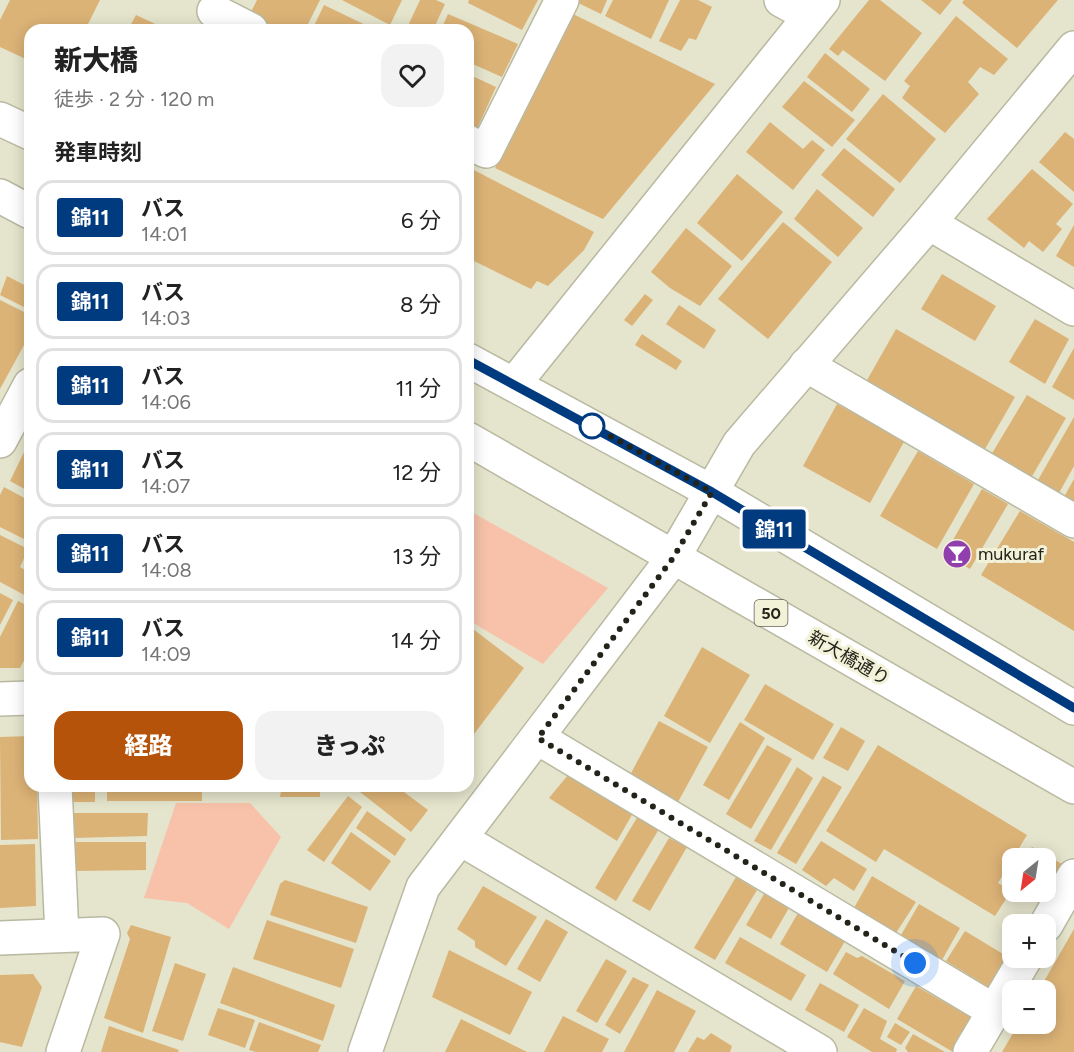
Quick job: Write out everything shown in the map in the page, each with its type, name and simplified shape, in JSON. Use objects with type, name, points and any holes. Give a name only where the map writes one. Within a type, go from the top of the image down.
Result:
[{"type":"street","points":[[474,145],[486,151],[562,0]]},
{"type":"street","points":[[514,384],[816,8],[781,0]]},
{"type":"street","points":[[212,14],[236,24]]},
{"type":"street","points":[[365,1052],[423,887],[673,558],[739,444],[929,223],[1074,48]]},
{"type":"street","points":[[0,120],[24,130]]},
{"type":"street","points":[[0,196],[24,209]]},
{"type":"street","points":[[929,223],[1074,309]]},
{"type":"street","points":[[474,363],[712,492],[1074,708]]},
{"type":"street","points":[[806,365],[1074,521]]},
{"type":"street","points":[[0,441],[24,396]]},
{"type":"street","name":"新大橋通り","points":[[474,448],[673,558],[1074,786]]},
{"type":"street","points":[[0,699],[24,698]]},
{"type":"street","points":[[538,738],[994,1011]]},
{"type":"street","points":[[55,792],[62,935]]},
{"type":"street","points":[[461,839],[820,1052]]},
{"type":"street","points":[[1052,914],[1074,876]]},
{"type":"street","points":[[0,938],[103,934],[63,1052]]},
{"type":"street","points":[[970,1052],[1019,968]]},
{"type":"shaded area","points":[[474,513],[608,588],[543,664],[474,624]]},
{"type":"shaded area","points":[[176,803],[250,803],[281,837],[229,929],[187,903],[144,898]]},
{"type":"building","points":[[10,0],[100,0],[88,24],[24,24],[24,58],[0,47],[0,20]]},
{"type":"building","points":[[257,0],[320,0],[308,24],[269,24],[250,14]]},
{"type":"building","points":[[342,0],[402,0],[390,24]]},
{"type":"building","points":[[420,0],[436,0],[445,4],[436,24],[409,24]]},
{"type":"building","points":[[469,0],[538,0],[522,30],[468,3]]},
{"type":"building","points":[[572,0],[607,0],[601,14]]},
{"type":"building","points":[[613,0],[669,0],[651,39],[605,16]]},
{"type":"building","points":[[680,0],[698,0],[712,7],[696,40],[689,38],[681,51],[659,41]]},
{"type":"building","points":[[869,0],[880,0],[922,33],[885,81],[843,50],[838,56],[829,49]]},
{"type":"building","points":[[921,0],[952,0],[940,15]]},
{"type":"building","points":[[964,0],[1058,0],[1017,48],[962,3]]},
{"type":"building","points":[[324,5],[364,24],[315,24]]},
{"type":"building","points":[[569,12],[715,84],[603,219],[495,168]]},
{"type":"building","points":[[448,14],[471,24],[444,24]]},
{"type":"building","points":[[136,15],[155,24],[131,24]]},
{"type":"building","points":[[956,16],[1008,59],[994,75],[980,67],[968,82],[979,94],[945,133],[902,98],[910,86],[904,81]]},
{"type":"building","points":[[474,25],[518,44],[502,77],[474,65]]},
{"type":"building","points":[[825,53],[870,89],[852,112],[807,77]]},
{"type":"building","points":[[474,77],[496,87],[476,131],[474,130]]},
{"type":"building","points":[[804,81],[855,120],[832,147],[782,107]]},
{"type":"building","points":[[883,94],[936,139],[900,183],[846,139]]},
{"type":"building","points":[[770,122],[803,149],[812,140],[825,150],[793,190],[746,152]]},
{"type":"building","points":[[1065,132],[1074,139],[1074,192],[1039,162]]},
{"type":"building","points":[[844,148],[895,189],[873,217],[821,175]]},
{"type":"building","points":[[1032,169],[1073,204],[1056,224],[1062,229],[1043,252],[1029,241],[1024,248],[987,219]]},
{"type":"building","points":[[474,170],[594,232],[584,250],[548,286],[537,281],[531,289],[474,261]]},
{"type":"building","points":[[737,174],[783,212],[742,261],[697,223]]},
{"type":"building","points":[[817,189],[863,228],[838,257],[794,219]]},
{"type":"building","points":[[783,222],[832,262],[768,339],[718,299]]},
{"type":"building","points":[[1074,225],[1074,267],[1056,256]]},
{"type":"building","points":[[686,228],[732,266],[700,306],[670,288],[651,272]]},
{"type":"building","points":[[942,274],[996,306],[975,341],[921,309]]},
{"type":"building","points":[[7,276],[24,285],[24,307],[0,295]]},
{"type":"building","points":[[645,294],[653,300],[632,326],[624,320]]},
{"type":"building","points":[[0,300],[24,312],[24,345],[0,389]]},
{"type":"building","points":[[679,305],[716,330],[704,349],[666,324]]},
{"type":"building","points":[[1035,319],[1069,339],[1045,384],[1009,362]]},
{"type":"building","points":[[896,329],[1015,397],[985,449],[866,382]]},
{"type":"building","points":[[642,334],[682,361],[676,370],[635,345]]},
{"type":"building","points":[[1074,348],[1074,400],[1052,387]]},
{"type":"building","points":[[1027,395],[1066,418],[1031,478],[991,455]]},
{"type":"building","points":[[837,404],[905,440],[870,503],[803,466]]},
{"type":"building","points":[[1074,417],[1074,466],[1059,493],[1038,480]]},
{"type":"building","points":[[918,451],[974,484],[937,549],[880,516]]},
{"type":"building","points":[[24,452],[24,489],[10,481]]},
{"type":"building","points":[[1074,479],[1074,503],[1064,497]]},
{"type":"building","points":[[4,487],[24,498],[24,539],[0,527],[0,495]]},
{"type":"building","points":[[982,489],[1008,504],[970,569],[945,554]]},
{"type":"building","points":[[1020,511],[1074,542],[1074,631],[981,575]]},
{"type":"building","points":[[0,535],[24,547],[24,558],[20,567],[24,569],[24,595],[0,582]]},
{"type":"building","points":[[0,593],[13,600],[0,625]]},
{"type":"building","points":[[18,601],[24,604],[24,660],[20,668],[0,668],[0,637]]},
{"type":"building","points":[[474,630],[524,668],[474,734]]},
{"type":"building","points":[[702,647],[750,675],[710,743],[664,716]]},
{"type":"building","points":[[765,684],[834,724],[813,760],[744,720]]},
{"type":"building","points":[[659,721],[708,747],[678,802],[630,775]]},
{"type":"building","points":[[740,722],[765,738],[729,800],[703,785]]},
{"type":"building","points":[[841,727],[865,741],[848,771],[823,758]]},
{"type":"building","points":[[24,736],[24,792],[37,792],[38,839],[1,840],[0,737]]},
{"type":"building","points":[[767,745],[792,759],[751,829],[726,814]]},
{"type":"building","points":[[878,745],[1027,835],[1019,848],[1002,848],[1002,876],[998,883],[1002,885],[1002,902],[1004,902],[995,916],[884,849],[876,862],[826,831]]},
{"type":"building","points":[[797,767],[813,778],[771,850],[754,841]]},
{"type":"building","points":[[568,775],[633,813],[617,841],[549,798]]},
{"type":"building","points":[[823,776],[842,787],[796,864],[777,853]]},
{"type":"building","points":[[73,792],[95,792],[95,802],[73,802]]},
{"type":"building","points":[[107,792],[202,792],[202,801],[107,801]]},
{"type":"building","points":[[281,792],[320,792],[320,797],[280,797]]},
{"type":"building","points":[[360,792],[404,792],[428,810],[411,832]]},
{"type":"building","points":[[348,796],[362,807],[324,862],[307,850]]},
{"type":"building","points":[[367,811],[406,839],[395,856],[356,828]]},
{"type":"building","points":[[73,813],[148,813],[147,836],[74,838]]},
{"type":"building","points":[[638,816],[659,829],[616,901],[595,888]]},
{"type":"building","points":[[351,832],[391,861],[370,891],[331,863]]},
{"type":"building","points":[[669,838],[687,847],[650,911],[632,901]]},
{"type":"building","points":[[821,841],[867,869],[854,891],[834,878],[826,886],[802,870]]},
{"type":"building","points":[[75,842],[146,842],[146,870],[76,871]]},
{"type":"building","points":[[35,844],[36,906],[0,908],[0,845]]},
{"type":"building","points":[[1056,861],[1062,864],[1056,874]]},
{"type":"building","points":[[872,876],[916,902],[896,933],[854,908]]},
{"type":"building","points":[[736,877],[757,890],[715,960],[694,948]]},
{"type":"building","points":[[285,880],[368,907],[356,943],[270,915],[280,884]]},
{"type":"building","points":[[483,886],[537,917],[506,966],[475,947],[475,941],[457,929]]},
{"type":"building","points":[[764,894],[789,908],[771,939],[746,925]]},
{"type":"building","points":[[919,904],[960,928],[942,960],[901,935]]},
{"type":"building","points":[[798,913],[845,941],[827,972],[780,944]]},
{"type":"building","points":[[546,919],[568,932],[540,982],[517,969]]},
{"type":"building","points":[[267,920],[354,949],[341,988],[253,959]]},
{"type":"building","points":[[131,925],[171,937],[143,1033],[104,1018],[130,939],[127,933]]},
{"type":"building","points":[[1074,929],[1074,1052],[1002,1052],[1013,1034],[1056,1034],[1056,980],[1045,980],[1052,968],[1056,968],[1056,960]]},
{"type":"building","points":[[965,931],[1002,953],[1002,967],[990,988],[946,961]]},
{"type":"building","points":[[740,937],[806,975],[791,1001],[725,963]]},
{"type":"building","points":[[449,950],[532,992],[510,1035],[432,997]]},
{"type":"building","points":[[846,952],[857,958],[862,956],[905,981],[889,1009],[833,974]]},
{"type":"building","points":[[606,959],[627,971],[597,1023],[576,1011]]},
{"type":"building","points":[[175,963],[206,974],[183,1041],[152,1031]]},
{"type":"building","points":[[233,967],[335,1005],[323,1041],[220,1003]]},
{"type":"building","points":[[33,974],[42,987],[22,1047],[0,1042],[0,975]]},
{"type":"building","points":[[633,977],[649,985],[620,1034],[605,1025]]},
{"type":"building","points":[[820,983],[859,1005],[844,1032],[805,1010]]},
{"type":"building","points":[[916,986],[972,1018],[953,1052],[897,1019]]},
{"type":"building","points":[[657,990],[696,1011],[674,1052],[624,1052]]},
{"type":"building","points":[[218,1008],[255,1020],[245,1048],[208,1035]]},
{"type":"building","points":[[864,1008],[887,1021],[880,1039],[897,1049],[896,1052],[872,1052],[847,1037]]},
{"type":"building","points":[[563,1016],[609,1039],[602,1052],[544,1052]]},
{"type":"building","points":[[461,1019],[527,1052],[445,1052]]},
{"type":"building","points":[[259,1022],[321,1045],[318,1052],[249,1050]]},
{"type":"building","points":[[895,1023],[910,1032],[901,1045],[887,1037]]},
{"type":"building","points":[[109,1026],[179,1050],[178,1052],[101,1052]]},
{"type":"building","points":[[711,1033],[732,1046],[730,1052],[688,1052],[697,1037],[704,1040]]},
{"type":"building","points":[[913,1034],[945,1052],[908,1052],[905,1048]]},
{"type":"bus line","name":"錦11","points":[[474,363],[712,492],[1074,708]]},
{"type":"place","name":"mukuraf","points":[[957,554]]},
{"type":"route","points":[[592,426],[712,492],[673,558],[538,738],[915,963]]}]
